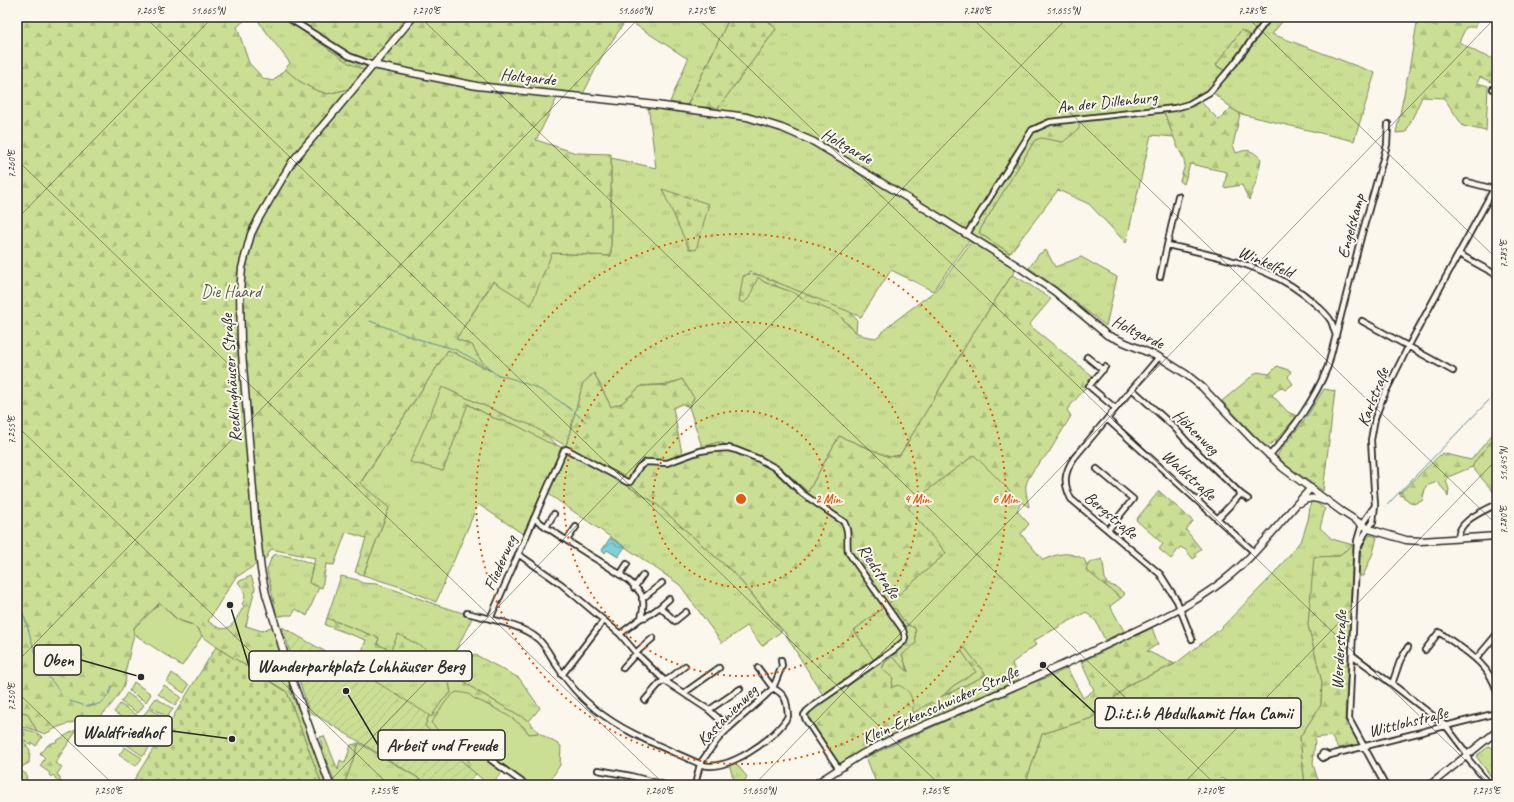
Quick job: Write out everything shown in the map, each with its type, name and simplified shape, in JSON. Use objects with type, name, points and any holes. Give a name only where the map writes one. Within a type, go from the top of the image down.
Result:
[{"type":"street","name":"Holtgarde","points":[[287,17],[349,56],[373,66],[477,86],[648,104],[746,117],[764,121],[795,133],[814,142],[967,234],[1054,291],[1107,335],[1159,357],[1186,374],[1202,387],[1269,456],[1332,504]]},
{"type":"street","name":"Recklinghäuser Straße","points":[[330,785],[293,682],[266,594],[261,570],[256,528],[241,340],[240,292],[245,255],[251,234],[262,211],[292,162],[413,17]]},
{"type":"street","name":"An der Dillenburg","points":[[967,234],[1032,130],[1050,122],[1175,108],[1189,104],[1210,92],[1255,38],[1269,17]]},
{"type":"street","name":"Engelskamp","points":[[1336,336],[1361,237],[1387,145],[1388,124]]},
{"type":"street","points":[[1467,182],[1494,189]]},
{"type":"street","name":"Karlstraße","points":[[1369,529],[1373,522],[1375,505],[1371,440],[1375,418],[1383,396],[1497,183]]},
{"type":"street","points":[[1160,277],[1178,196]]},
{"type":"street","name":"Winkelfeld","points":[[1168,245],[1233,261],[1275,276],[1306,295],[1320,308],[1331,321],[1336,336]]},
{"type":"street","points":[[1459,254],[1497,275]]},
{"type":"street","points":[[1362,321],[1453,371]]},
{"type":"street","points":[[1269,456],[1298,422],[1320,386],[1328,366],[1336,336]]},
{"type":"street","points":[[1087,357],[1104,368],[1089,386],[1115,408]]},
{"type":"street","name":"Bergstraße","points":[[1159,357],[1074,458],[1067,468],[1065,480],[1071,499],[1160,574],[1181,609],[1192,639]]},
{"type":"street","name":"Höhenweg","points":[[1132,389],[1174,427],[1190,445],[1248,499]]},
{"type":"street","name":"Waldstraße","points":[[1106,419],[1218,518],[1254,552]]},
{"type":"street","name":"Riedstraße","points":[[570,451],[627,482],[630,482],[639,468],[646,462],[667,463],[700,451],[728,448],[759,459],[776,469],[803,494],[844,522],[848,528],[848,552],[903,630],[905,637],[904,641],[894,649],[818,702],[807,711],[804,716],[839,769]]},
{"type":"street","name":"Fliederweg","points":[[490,619],[562,453],[566,449],[570,451]]},
{"type":"street","points":[[1097,469],[1133,499],[1108,530]]},
{"type":"street","name":"Klein-Erkenschwicker-Straße","points":[[814,785],[862,754],[890,740],[1037,677],[1181,609],[1225,580],[1254,552],[1312,489]]},
{"type":"street","name":"Klein-Erkenschwicker-Straße","points":[[1294,507],[1304,500],[1312,489]]},
{"type":"street","points":[[1218,518],[1241,494]]},
{"type":"street","points":[[1304,500],[1314,498],[1332,504],[1369,529],[1406,540],[1421,541],[1497,536]]},
{"type":"street","points":[[1458,538],[1458,531],[1462,525],[1497,504]]},
{"type":"street","points":[[1362,524],[1375,505]]},
{"type":"street","points":[[546,527],[554,514]]},
{"type":"street","name":"Fliederweg","points":[[534,518],[620,575],[641,594],[642,599]]},
{"type":"street","name":"Werderstraße","points":[[1362,524],[1357,540],[1349,719],[1385,785]]},
{"type":"street","points":[[567,540],[576,527]]},
{"type":"street","name":"Werderstraße","points":[[1357,550],[1364,535],[1369,529]]},
{"type":"street","points":[[518,554],[561,584],[620,634],[636,653],[665,681],[709,710],[728,728]]},
{"type":"street","points":[[620,575],[627,564]]},
{"type":"street","points":[[634,588],[643,575]]},
{"type":"street","points":[[641,618],[643,612],[642,599],[662,583]]},
{"type":"street","points":[[620,634],[641,618],[646,617],[669,599]]},
{"type":"street","points":[[660,607],[675,621],[686,612]]},
{"type":"street","points":[[467,613],[490,619],[534,635],[542,644],[562,675],[580,696],[613,722],[636,736],[700,764],[695,785]]},
{"type":"street","points":[[562,675],[604,620]]},
{"type":"street","points":[[1425,650],[1438,632],[1483,665],[1490,674],[1497,692]]},
{"type":"street","points":[[1476,660],[1497,634]]},
{"type":"street","points":[[623,668],[636,653],[653,638]]},
{"type":"street","points":[[1392,684],[1400,661],[1408,647]]},
{"type":"street","points":[[1352,656],[1392,684],[1446,726],[1468,755],[1468,759],[1490,785]]},
{"type":"street","name":"Kastanienweg","points":[[758,668],[772,688],[781,693],[787,702],[788,716],[771,736],[747,753],[732,760],[712,766],[706,767],[700,764],[728,728],[755,706],[772,688],[782,666],[781,660]]},
{"type":"street","points":[[645,700],[660,683],[685,666]]},
{"type":"street","points":[[684,693],[720,668]]},
{"type":"street","points":[[709,710],[740,689]]},
{"type":"street","name":"Wittlohstraße","points":[[1326,756],[1497,713]]},
{"type":"street","points":[[1430,785],[1497,731]]},
{"type":"street","points":[[491,760],[526,785]]},
{"type":"street","points":[[598,770],[631,776],[665,785]]},
{"type":"green space","name":"Die Haard","points":[[17,17],[248,17],[237,27],[249,63],[264,79],[273,81],[285,69],[299,81],[313,89],[327,94],[349,89],[364,70],[347,62],[283,17],[631,17],[626,20],[602,56],[583,94],[558,92],[557,98],[536,140],[576,153],[611,154],[611,256],[552,253],[531,305],[493,281],[456,339],[472,345],[480,359],[491,371],[448,350],[360,483],[389,508],[363,575],[355,572],[366,538],[346,532],[334,565],[326,564],[322,588],[309,583],[315,558],[271,549],[266,558],[235,578],[208,621],[221,628],[230,627],[244,606],[242,604],[245,595],[238,582],[251,576],[255,588],[246,626],[262,631],[273,626],[284,670],[291,684],[290,691],[303,720],[326,785],[322,785],[287,692],[227,654],[202,636],[198,629],[191,624],[178,620],[160,603],[134,628],[124,685],[115,700],[94,723],[87,718],[58,727],[45,734],[37,731],[27,713],[17,711]]},
{"type":"green space","points":[[261,17],[283,17],[347,61],[365,70],[349,89],[327,94],[313,89],[299,81],[285,69],[290,63],[259,22]]},
{"type":"green space","points":[[631,17],[730,17],[687,105],[670,102],[688,59],[628,20]]},
{"type":"green space","points":[[730,17],[764,17],[776,29],[718,108],[687,106]]},
{"type":"green space","points":[[764,17],[1269,17],[1255,38],[1241,30],[1216,66],[1227,72],[1233,69],[1272,17],[1286,17],[1272,34],[1375,73],[1354,141],[1241,114],[1211,91],[1189,104],[1036,127],[972,237],[933,291],[891,270],[861,317],[749,271],[749,274],[743,276],[758,277],[764,282],[795,293],[804,300],[836,312],[854,331],[864,336],[876,338],[891,324],[936,290],[972,241],[1016,269],[974,332],[900,455],[889,457],[839,436],[808,492],[780,467],[719,442],[702,447],[689,407],[694,398],[682,379],[670,384],[641,386],[622,403],[611,407],[594,373],[583,383],[566,446],[532,426],[442,387],[443,471],[467,404],[494,418],[516,425],[563,448],[538,505],[523,534],[478,504],[436,602],[404,588],[363,575],[389,508],[360,484],[448,350],[490,370],[480,360],[472,345],[456,339],[494,281],[552,253],[611,256],[611,158],[656,168],[648,104],[726,113],[718,108],[776,29]]},
{"type":"green space","points":[[1418,17],[1481,17],[1475,27],[1466,27],[1459,42],[1480,54],[1497,60],[1492,82],[1480,77],[1477,83],[1488,86],[1486,131],[1463,126],[1444,98],[1422,97],[1406,132],[1396,133]]},
{"type":"green space","points":[[1241,30],[1255,38],[1227,72],[1216,65]]},
{"type":"green space","points":[[1199,100],[1219,120],[1231,108],[1240,114],[1233,145],[1236,153],[1249,151],[1255,153],[1261,159],[1257,179],[1249,200],[1242,185],[1224,188],[1227,172],[1190,164],[1184,184],[1180,181],[1185,165],[1164,112],[1183,109]]},
{"type":"green space","points":[[1164,112],[1174,137],[1151,135],[1126,243],[1089,204],[1058,190],[1010,253],[979,233],[1035,140],[1041,137],[1063,142],[1079,119]]},
{"type":"green space","points":[[1079,119],[1079,129],[1063,142],[1041,138],[1035,140],[981,228],[979,233],[1010,253],[1004,258],[967,234],[1036,127]]},
{"type":"green space","points":[[662,189],[709,204],[696,250],[689,249]]},
{"type":"green space","points":[[1046,250],[1055,267],[1081,257],[1117,277],[1106,326],[1051,283],[1029,268],[1039,254]]},
{"type":"green space","points":[[749,274],[759,275],[850,312],[857,320],[856,332],[837,313],[804,300],[795,293],[764,282],[758,277],[749,298],[744,303],[739,301],[743,276]]},
{"type":"green space","points":[[1012,275],[1051,299],[1029,325],[1094,377],[1067,410],[1071,416],[1048,454],[1038,464],[1029,477],[1026,493],[1029,507],[1021,502],[974,455],[932,486],[908,508],[946,553],[888,604],[854,630],[877,665],[895,652],[906,639],[906,629],[888,607],[896,609],[904,621],[915,628],[916,643],[902,655],[908,672],[892,657],[885,662],[882,669],[893,678],[891,688],[898,685],[903,687],[909,693],[913,704],[913,713],[931,702],[946,714],[880,740],[840,765],[808,716],[823,695],[784,632],[735,574],[654,502],[628,486],[628,483],[566,446],[583,383],[594,373],[611,407],[622,403],[641,386],[669,385],[682,379],[694,398],[689,407],[682,404],[673,408],[682,453],[719,442],[780,467],[808,492],[839,436],[889,457],[900,455],[974,332]]},
{"type":"green space","points":[[1277,366],[1291,371],[1288,377],[1293,384],[1285,390],[1281,387],[1272,395],[1288,412],[1297,416],[1277,439],[1268,446],[1264,445],[1222,401],[1257,372],[1269,374]]},
{"type":"green space","points":[[442,387],[531,425],[544,433],[557,445],[547,442],[516,425],[494,418],[468,404],[443,471],[410,462]]},
{"type":"green space","points":[[1324,389],[1335,391],[1323,491],[1286,465],[1277,456],[1304,421]]},
{"type":"green space","points":[[1497,429],[1497,435],[1472,467],[1448,477],[1446,481],[1449,489],[1448,497],[1446,492],[1437,482],[1426,486],[1422,501],[1413,504],[1399,494],[1442,453],[1471,460]]},
{"type":"green space","points":[[1497,435],[1497,496],[1472,467]]},
{"type":"green space","points":[[568,451],[654,502],[735,574],[782,631],[762,646],[747,626],[722,643],[680,585],[547,493],[565,452]]},
{"type":"green space","points":[[974,455],[1021,502],[1017,511],[1029,524],[1021,534],[1043,560],[1064,554],[1073,555],[1084,559],[1091,573],[1121,598],[1110,606],[1124,631],[1105,640],[1096,621],[1086,612],[1033,641],[1036,645],[1012,663],[1019,680],[946,714],[913,713],[891,688],[882,669],[885,662],[892,657],[908,671],[902,655],[915,643],[915,628],[904,621],[896,609],[906,629],[906,638],[874,662],[854,630],[888,604],[946,553],[908,508],[932,487]],"holes":[[[965,648],[986,675],[941,697],[953,686],[976,672],[961,650]]]},
{"type":"green space","points":[[1159,491],[1193,521],[1186,530],[1201,549],[1195,553],[1196,557],[1193,559],[1186,550],[1180,547],[1171,559],[1159,549],[1163,544],[1136,520]]},
{"type":"green space","points":[[1311,501],[1314,501],[1325,509],[1320,528],[1332,539],[1353,545],[1338,556],[1315,557],[1308,625],[1322,682],[1321,705],[1300,737],[1305,785],[1230,785],[1231,783],[1221,778],[1216,785],[1025,785],[1042,734],[1092,718],[1130,684],[1175,664],[1219,630],[1275,573],[1302,539],[1308,520]]},
{"type":"green space","points":[[1370,535],[1377,537],[1373,553],[1363,576],[1359,576],[1361,547]]},
{"type":"green space","points":[[1353,545],[1345,721],[1360,744],[1338,748],[1331,736],[1315,738],[1313,764],[1318,780],[1325,781],[1328,785],[1305,785],[1300,737],[1321,705],[1322,682],[1308,625],[1314,557],[1338,556]]},
{"type":"green space","points":[[277,554],[296,558],[313,564],[309,582],[319,587],[307,616],[296,609],[292,615],[277,617],[267,570],[272,556]]},
{"type":"green space","points":[[1102,559],[1107,584],[1116,587],[1125,594],[1121,598],[1086,570],[1089,563]]},
{"type":"green space","points":[[341,576],[358,580],[362,583],[377,584],[473,616],[455,652],[471,659],[474,654],[519,678],[540,708],[529,721],[477,691],[444,666],[424,655],[425,649],[398,635],[391,651],[377,644],[379,638],[327,618]]},
{"type":"green space","points":[[160,603],[176,619],[195,627],[202,636],[182,666],[134,634],[134,628]]},
{"type":"green space","points":[[327,618],[379,638],[377,644],[391,650],[398,634],[426,649],[424,656],[444,666],[477,691],[529,721],[539,733],[529,734],[523,726],[512,719],[488,705],[472,698],[446,702],[431,723],[471,763],[468,767],[425,726],[429,715],[431,717],[442,701],[451,693],[448,677],[438,676],[429,670],[422,671],[417,668],[414,660],[401,653],[393,661],[377,654],[367,656],[361,666],[357,666],[366,640],[325,625]]},
{"type":"green space","points":[[282,627],[354,668],[429,715],[425,726],[476,774],[465,785],[430,785],[309,711]]},
{"type":"green space","points":[[1152,628],[1158,644],[1147,651],[1175,664],[1130,684],[1092,718],[1042,734],[1025,785],[877,785],[866,757],[1023,686],[1052,676],[1067,668],[1083,698],[1094,690],[1081,662]]},
{"type":"green space","points":[[216,647],[287,692],[322,785],[131,785]]},
{"type":"green space","points":[[965,648],[986,675],[945,695],[953,686],[976,672],[961,650]]},
{"type":"green space","points":[[401,653],[414,660],[417,668],[429,670],[438,676],[448,677],[451,693],[442,701],[431,718],[358,671],[368,656],[377,654],[393,661]]},
{"type":"green space","points":[[172,673],[189,685],[184,693],[167,682]]},
{"type":"green space","points":[[134,682],[151,694],[146,702],[129,691]]},
{"type":"green space","points":[[164,685],[181,697],[175,705],[158,694]]},
{"type":"green space","points":[[457,692],[469,694],[475,699],[505,714],[516,721],[529,734],[539,733],[561,746],[560,765],[547,785],[521,785],[502,772],[491,785],[489,785],[468,767],[471,763],[431,723],[446,701]]},
{"type":"green space","points":[[127,693],[144,705],[138,713],[121,702]]},
{"type":"green space","points":[[156,698],[173,709],[167,717],[150,706]]},
{"type":"green space","points":[[120,704],[137,715],[131,724],[114,712]]},
{"type":"green space","points":[[149,708],[166,719],[160,728],[143,716]]},
{"type":"green space","points":[[17,711],[27,713],[37,731],[29,728],[17,727]]},
{"type":"green space","points":[[17,729],[31,731],[42,737],[36,746],[32,743],[30,745],[20,737],[25,735],[24,732],[18,731],[19,736],[17,735]]},
{"type":"green space","points":[[75,730],[75,733],[55,763],[62,767],[57,774],[60,777],[60,781],[64,784],[62,785],[53,775],[51,777],[49,775],[50,773],[40,766],[45,758],[40,753],[49,744],[56,742]]},
{"type":"green space","points":[[132,736],[149,748],[143,756],[127,745]]},
{"type":"green space","points":[[324,736],[338,770],[340,760],[345,763],[351,745],[359,743],[344,785],[336,785],[323,753],[320,737]]},
{"type":"green space","points":[[18,738],[24,742],[30,750],[29,763],[23,766],[20,770],[26,774],[27,784],[29,785],[17,785]]},
{"type":"green space","points":[[359,743],[430,785],[344,785]]},
{"type":"green space","points":[[1490,746],[1497,753],[1497,779],[1495,782],[1476,756]]},
{"type":"green space","points":[[125,747],[142,758],[136,766],[119,755]]},
{"type":"green space","points":[[735,762],[747,777],[742,784],[735,784],[729,764]]},
{"type":"water","points":[[610,538],[625,547],[618,557],[607,550],[605,553],[602,550]]},
{"type":"waterway","points":[[370,321],[411,337],[454,349],[495,373]]},
{"type":"waterway","points":[[496,374],[523,382],[544,392],[586,422]]},
{"type":"waterway","points":[[1386,506],[1497,392]]},
{"type":"waterway","points":[[17,601],[40,664],[59,690]]},
{"type":"waterway","points":[[86,706],[96,705],[103,701],[108,695],[112,686]]},
{"type":"waterway","points":[[70,701],[83,705]]},
{"type":"place","name":"Wanderparkplatz Lohhäuser Berg","points":[[230,605]]},
{"type":"place","name":"D.i.t.i.b Abdulhamit Han Camii","points":[[1043,665]]},
{"type":"place","name":"Oben","points":[[141,677]]},
{"type":"place","name":"Arbeit und Freude","points":[[346,691]]},
{"type":"place","name":"Waldfriedhof","points":[[232,739]]}]
